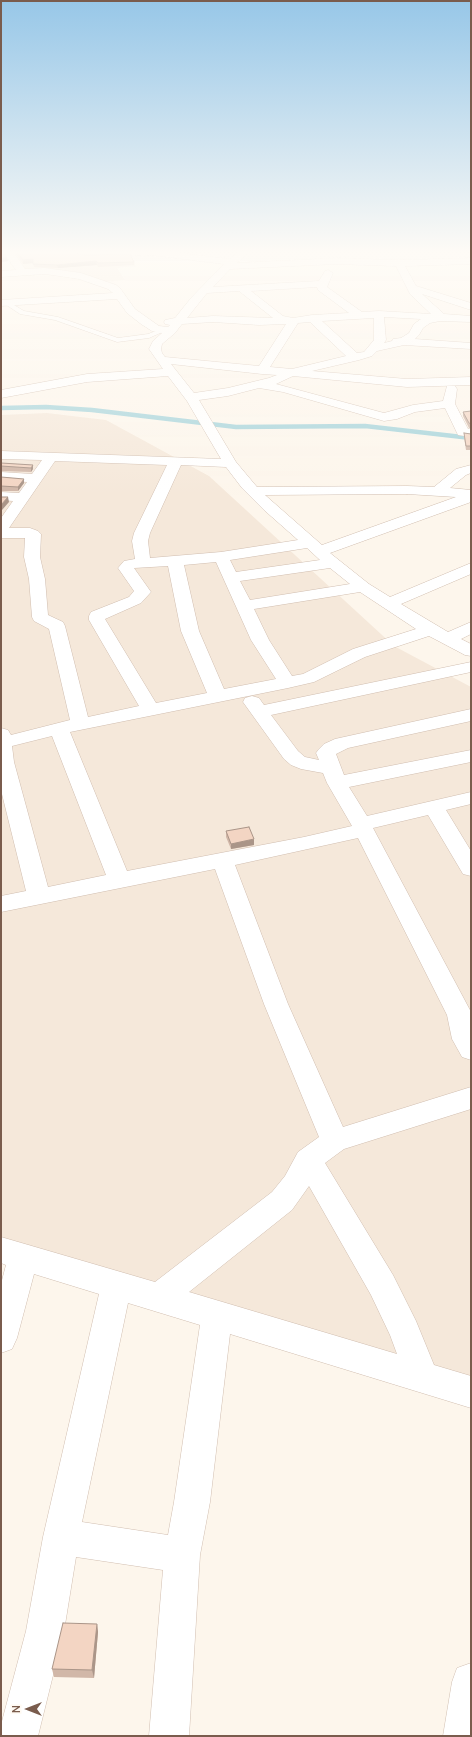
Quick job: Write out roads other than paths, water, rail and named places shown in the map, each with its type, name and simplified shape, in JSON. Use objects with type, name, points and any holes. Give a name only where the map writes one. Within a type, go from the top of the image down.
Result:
[{"type":"street","points":[[166,333],[157,344],[155,349],[157,354],[191,397],[230,464],[254,491],[333,563],[363,587],[430,630],[471,652]]},
{"type":"street","points":[[262,370],[286,333]]},
{"type":"street","points":[[328,333],[355,358]]},
{"type":"street","points":[[191,397],[228,392],[258,385],[273,381],[290,373],[368,354],[377,344],[378,333]]},
{"type":"street","points":[[402,342],[415,333]]},
{"type":"street","points":[[377,344],[402,342],[471,346]]},
{"type":"street","points":[[162,360],[378,381],[471,381]]},
{"type":"street","points":[[1,394],[87,378],[171,372]]},
{"type":"street","points":[[453,382],[449,404],[463,432],[471,433]]},
{"type":"street","points":[[258,385],[285,389],[316,400],[384,416],[393,416],[413,409],[449,404]]},
{"type":"street","points":[[1,455],[230,464]]},
{"type":"street","points":[[3,521],[51,456]]},
{"type":"street","points":[[143,564],[140,541],[142,533],[176,461]]},
{"type":"street","points":[[438,491],[461,472],[471,469]]},
{"type":"street","points":[[1,476],[35,478]]},
{"type":"street","points":[[254,491],[407,490],[471,494]]},
{"type":"street","points":[[1,496],[21,498]]},
{"type":"street","points":[[150,709],[97,620],[97,616],[135,600],[140,597],[143,592],[126,568],[130,564],[221,557],[315,547],[471,497]]},
{"type":"street","points":[[1,533],[30,532],[33,534],[32,557],[37,579],[40,617],[57,626],[63,657],[80,724]]},
{"type":"street","points":[[221,557],[260,640],[288,683]]},
{"type":"street","points":[[175,561],[191,636],[218,696]]},
{"type":"street","points":[[231,577],[333,563]]},
{"type":"street","points":[[389,603],[471,568]]},
{"type":"street","points":[[244,606],[363,587]]},
{"type":"street","points":[[448,639],[471,627]]},
{"type":"street","points":[[39,896],[2,750],[59,728],[288,683],[315,675],[359,653],[430,630]]},
{"type":"street","points":[[260,712],[286,705],[471,667]]},
{"type":"street","points":[[244,691],[291,756],[298,761],[334,776],[471,756]]},
{"type":"street","points":[[471,715],[342,743],[331,748],[326,753],[334,776],[460,1015],[465,1039],[471,1050]]},
{"type":"street","points":[[59,728],[119,880]]},
{"type":"street","points":[[1,904],[304,844],[471,798]]},
{"type":"street","points":[[434,807],[471,869]]},
{"type":"street","points":[[223,861],[276,1004],[335,1140]]},
{"type":"street","points":[[160,1297],[282,1201],[295,1186],[308,1160],[335,1140],[471,1098]]},
{"type":"street","points":[[308,1160],[375,1272],[405,1332],[422,1377]]},
{"type":"street","points":[[1,1338],[12,1253],[471,1392]]},
{"type":"street","points":[[18,1736],[45,1631],[61,1537],[117,1284]]},
{"type":"street","points":[[169,1736],[182,1555],[192,1502],[217,1315]]},
{"type":"street","points":[[61,1537],[182,1555]]},
{"type":"street","points":[[463,1736],[471,1682]]},
{"type":"lane","points":[[98,333],[117,340],[149,336],[156,333]]},
{"type":"waterway","points":[[1,408],[46,407],[92,410],[236,427],[365,426],[471,438]]}]
